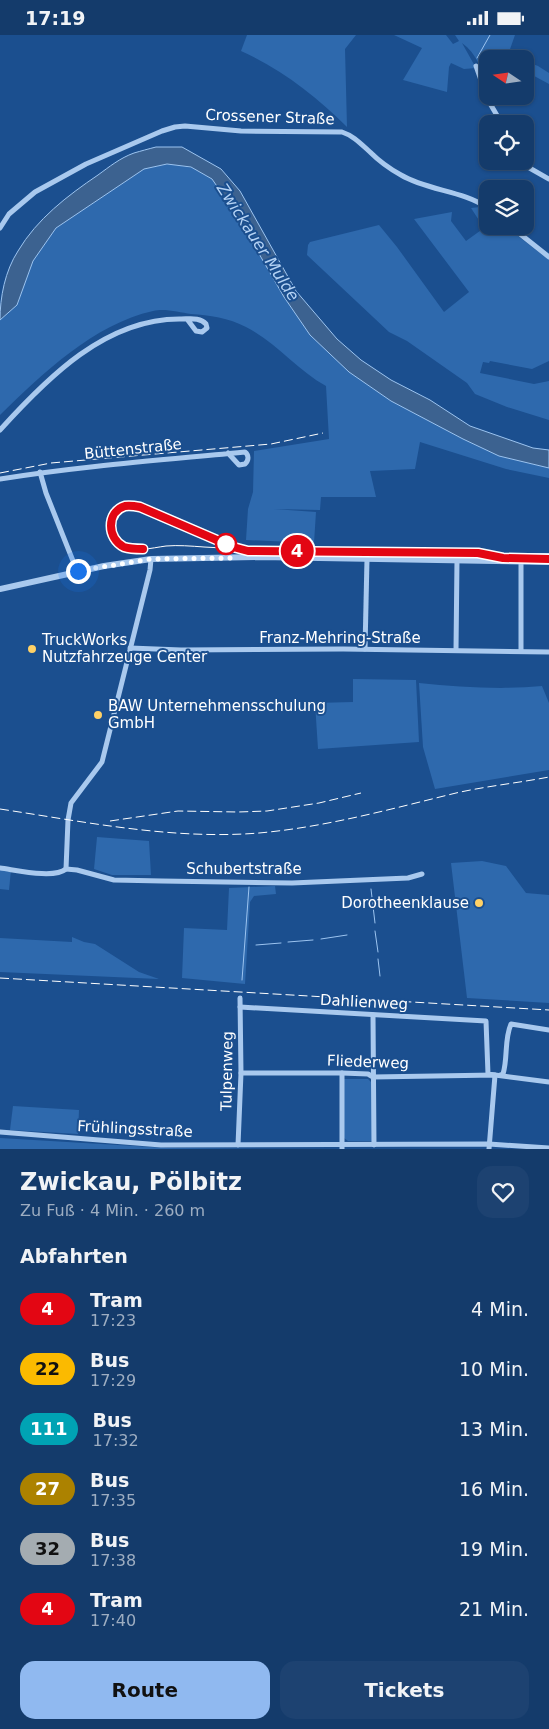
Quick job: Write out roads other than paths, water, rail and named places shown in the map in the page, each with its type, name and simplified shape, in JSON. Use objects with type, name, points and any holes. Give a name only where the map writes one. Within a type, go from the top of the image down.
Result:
[{"type":"street","points":[[476,66],[488,100],[497,115]]},
{"type":"street","name":"Crossener Straße","points":[[0,227],[9,214],[35,191],[86,164],[120,149],[162,131],[185,126],[227,131],[342,132],[351,135],[381,162],[402,176],[424,186],[479,203]]},
{"type":"street","points":[[533,170],[549,179]]},
{"type":"street","points":[[521,235],[549,257]]},
{"type":"street","points":[[0,431],[44,385],[105,339],[138,325],[167,319],[186,319]]},
{"type":"street","name":"Büttenstraße","points":[[0,479],[108,464],[228,453]]},
{"type":"street","points":[[40,472],[46,493],[78,571]]},
{"type":"street","points":[[0,589],[78,571],[151,559],[246,557],[481,560],[504,556],[549,556]]},
{"type":"street","points":[[66,869],[68,819],[71,803],[102,762],[150,570],[151,559]]},
{"type":"street","points":[[365,649],[367,559]]},
{"type":"street","points":[[456,651],[457,560]]},
{"type":"street","points":[[481,560],[521,563],[549,562]]},
{"type":"street","points":[[521,563],[521,651]]},
{"type":"street","name":"Franz-Mehring-Straße","points":[[130,648],[549,652]]},
{"type":"street","name":"Schubertstraße","points":[[0,868],[46,873],[61,873],[66,869],[77,870],[114,880],[252,883],[408,878],[422,874]]},
{"type":"street","name":"Tulpenweg","points":[[238,1145],[240,998]]},
{"type":"street","name":"Dahlienweg","points":[[240,1007],[486,1021],[488,1074],[495,1075]]},
{"type":"street","points":[[373,1015],[374,1145]]},
{"type":"street","points":[[489,1147],[495,1075],[503,1075],[507,1039],[512,1024],[549,1030]]},
{"type":"street","name":"Fliederweg","points":[[240,1073],[342,1073],[368,1074],[374,1077],[495,1075],[549,1082]]},
{"type":"street","points":[[342,1073],[342,1147]]},
{"type":"street","name":"Frühlingsstraße","points":[[0,1133],[161,1145],[268,1147],[374,1145],[549,1148]]},
{"type":"water","name":"Zwickauer Mulde","points":[[156,147],[182,147],[221,169],[240,191],[296,291],[337,339],[361,360],[391,380],[430,400],[470,426],[533,448],[549,450],[549,468],[499,456],[463,439],[391,401],[349,372],[310,335],[284,297],[236,214],[212,179],[191,167],[167,164],[144,169],[56,228],[33,261],[17,305],[0,320],[2,293],[13,259],[43,218],[75,191],[124,157]]},
{"type":"waterway","points":[[477,58],[490,35]]},
{"type":"waterway","points":[[242,980],[249,887]]},
{"type":"waterway","points":[[371,889],[375,923]]},
{"type":"waterway","points":[[375,931],[378,952]]},
{"type":"waterway","points":[[321,939],[347,935]]},
{"type":"waterway","points":[[288,942],[313,940]]},
{"type":"waterway","points":[[256,945],[281,943]]},
{"type":"waterway","points":[[378,959],[380,976]]},
{"type":"tram line","name":"4","points":[[143,549],[124,547],[112,535],[110,527],[112,520],[120,508],[132,505],[140,507],[233,547],[248,551],[478,553],[503,558],[549,559]]},
{"type":"tram line","points":[[549,559],[503,558],[478,553],[248,551],[233,547],[140,507],[132,506],[125,506],[119,509],[112,518],[111,524],[111,530],[116,541],[131,549],[180,546],[253,552],[281,553],[481,555],[503,560],[549,561]]},
{"type":"railway","points":[[0,473],[51,463],[271,444],[323,433]]},
{"type":"railway","points":[[0,809],[130,829],[227,835],[284,830],[334,822],[468,791],[549,777]]},
{"type":"railway","points":[[110,821],[178,811],[267,811],[319,803],[361,793]]},
{"type":"railway","points":[[0,978],[549,1010]]},
{"type":"place","name":"TruckWorks Nutzfahrzeuge Center","points":[[32,649]]},
{"type":"place","name":"BAW Unternehmensschulung GmbH","points":[[98,715]]},
{"type":"place","name":"Dorotheenklause","points":[[479,903]]}]
